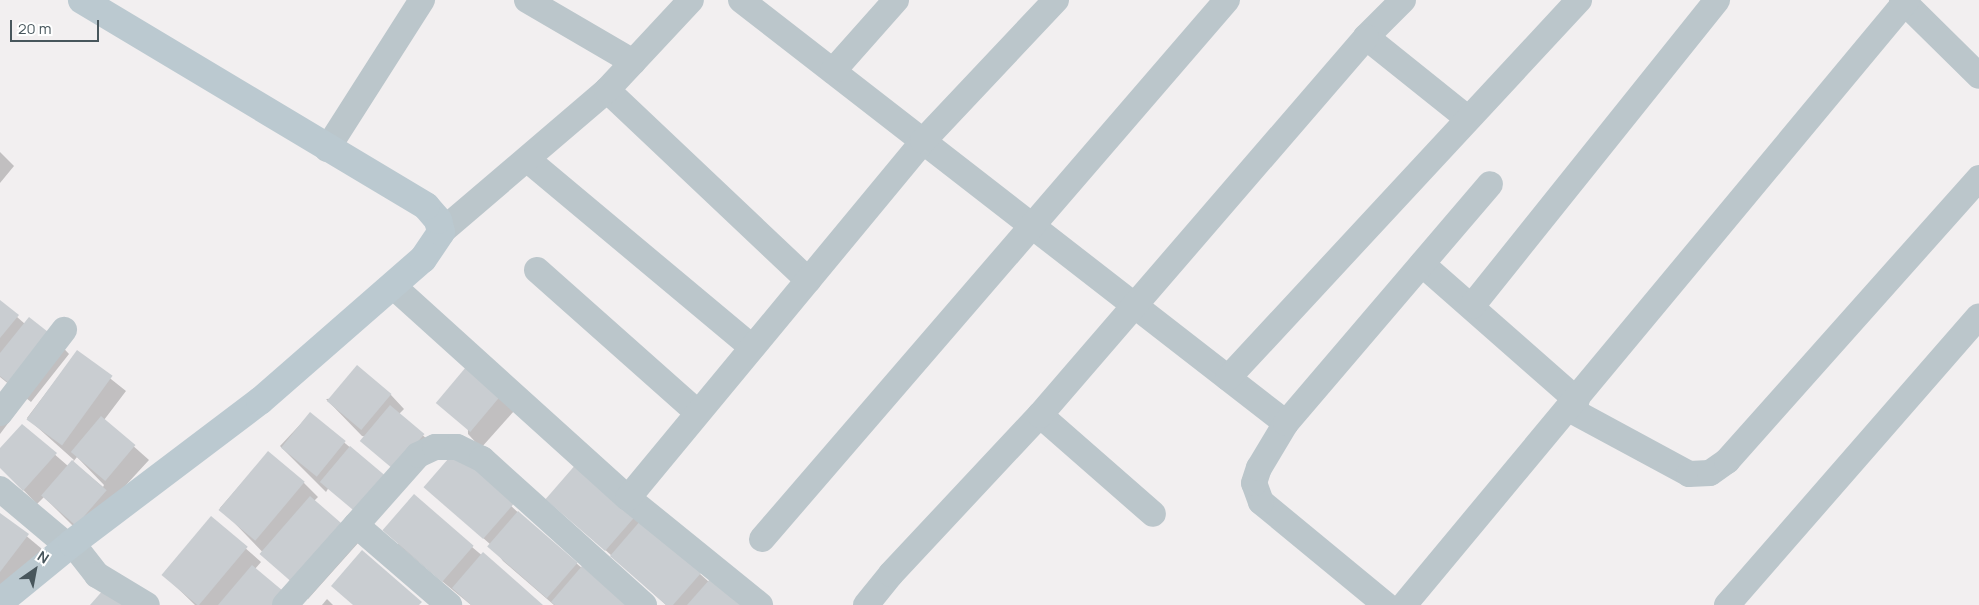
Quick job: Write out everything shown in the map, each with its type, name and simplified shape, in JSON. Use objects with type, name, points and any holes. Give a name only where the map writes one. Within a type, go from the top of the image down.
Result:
[{"type":"street","points":[[82,0],[327,149],[426,206],[438,220],[441,232]]},
{"type":"street","points":[[327,149],[422,0]]},
{"type":"street","points":[[527,0],[633,62]]},
{"type":"street","points":[[0,602],[70,544],[260,401],[423,260],[441,232],[528,160],[607,90],[691,0]]},
{"type":"street","points":[[741,0],[1286,423]]},
{"type":"street","points":[[833,71],[896,0]]},
{"type":"street","points":[[628,498],[923,141],[1056,0]]},
{"type":"street","points":[[762,539],[1034,227],[1227,0]]},
{"type":"street","points":[[866,605],[891,574],[1040,415],[1366,37],[1403,0]]},
{"type":"street","points":[[1228,378],[1467,118],[1579,0]]},
{"type":"street","points":[[1472,306],[1718,0]]},
{"type":"street","points":[[1404,605],[1573,405],[1905,1],[1979,76]]},
{"type":"street","points":[[1366,37],[1467,118]]},
{"type":"street","points":[[607,90],[808,280]]},
{"type":"street","points":[[528,160],[752,347]]},
{"type":"street","points":[[1422,264],[1472,306],[1573,405],[1689,474],[1710,473],[1727,461],[1979,178]]},
{"type":"street","points":[[1386,605],[1261,502],[1254,483],[1258,468],[1286,423],[1490,184]]},
{"type":"street","points":[[537,270],[698,413]]},
{"type":"street","points":[[393,286],[628,498],[760,605]]},
{"type":"street","points":[[1727,605],[1979,316]]},
{"type":"street","points":[[0,413],[64,330]]},
{"type":"street","points":[[1040,415],[1153,514]]},
{"type":"street","points":[[285,605],[418,455],[435,447],[457,447],[482,458],[644,605]]},
{"type":"street","points":[[0,489],[70,544],[97,575],[146,605]]},
{"type":"street","points":[[356,525],[449,605]]},
{"type":"building","points":[[0,300],[19,315],[0,338]]},
{"type":"building","points":[[29,317],[57,339],[16,389],[0,376],[0,353]]},
{"type":"building","points":[[77,350],[113,376],[62,445],[26,420]]},
{"type":"building","points":[[357,365],[391,394],[361,430],[327,401]]},
{"type":"building","points":[[466,367],[500,396],[470,432],[436,403]]},
{"type":"building","points":[[390,405],[424,434],[394,470],[360,441]]},
{"type":"building","points":[[310,412],[346,441],[317,477],[281,448]]},
{"type":"building","points":[[101,416],[135,445],[105,481],[71,452]]},
{"type":"building","points":[[22,424],[57,453],[23,491],[0,468],[0,448]]},
{"type":"building","points":[[350,446],[384,475],[354,511],[320,482]]},
{"type":"building","points":[[268,451],[305,482],[255,541],[219,510]]},
{"type":"building","points":[[455,451],[515,503],[483,539],[424,487]]},
{"type":"building","points":[[72,460],[107,490],[76,526],[41,495]]},
{"type":"building","points":[[577,463],[637,515],[605,551],[546,499]]},
{"type":"building","points":[[414,494],[474,546],[442,582],[383,530]]},
{"type":"building","points":[[310,496],[346,527],[296,586],[259,554]]},
{"type":"building","points":[[518,511],[578,563],[547,598],[487,546]]},
{"type":"building","points":[[0,513],[29,534],[0,572]]},
{"type":"building","points":[[211,516],[248,547],[199,605],[162,575]]},
{"type":"building","points":[[641,520],[701,573],[673,605],[666,605],[610,556]]},
{"type":"building","points":[[362,550],[422,602],[419,605],[353,605],[331,586]]},
{"type":"building","points":[[483,552],[543,605],[471,605],[452,588]]},
{"type":"building","points":[[252,565],[289,596],[281,605],[218,605]]},
{"type":"building","points":[[582,566],[627,605],[555,605],[551,602]]},
{"type":"building","points":[[710,579],[740,605],[687,605]]},
{"type":"building","points":[[105,588],[125,605],[90,605]]}]
